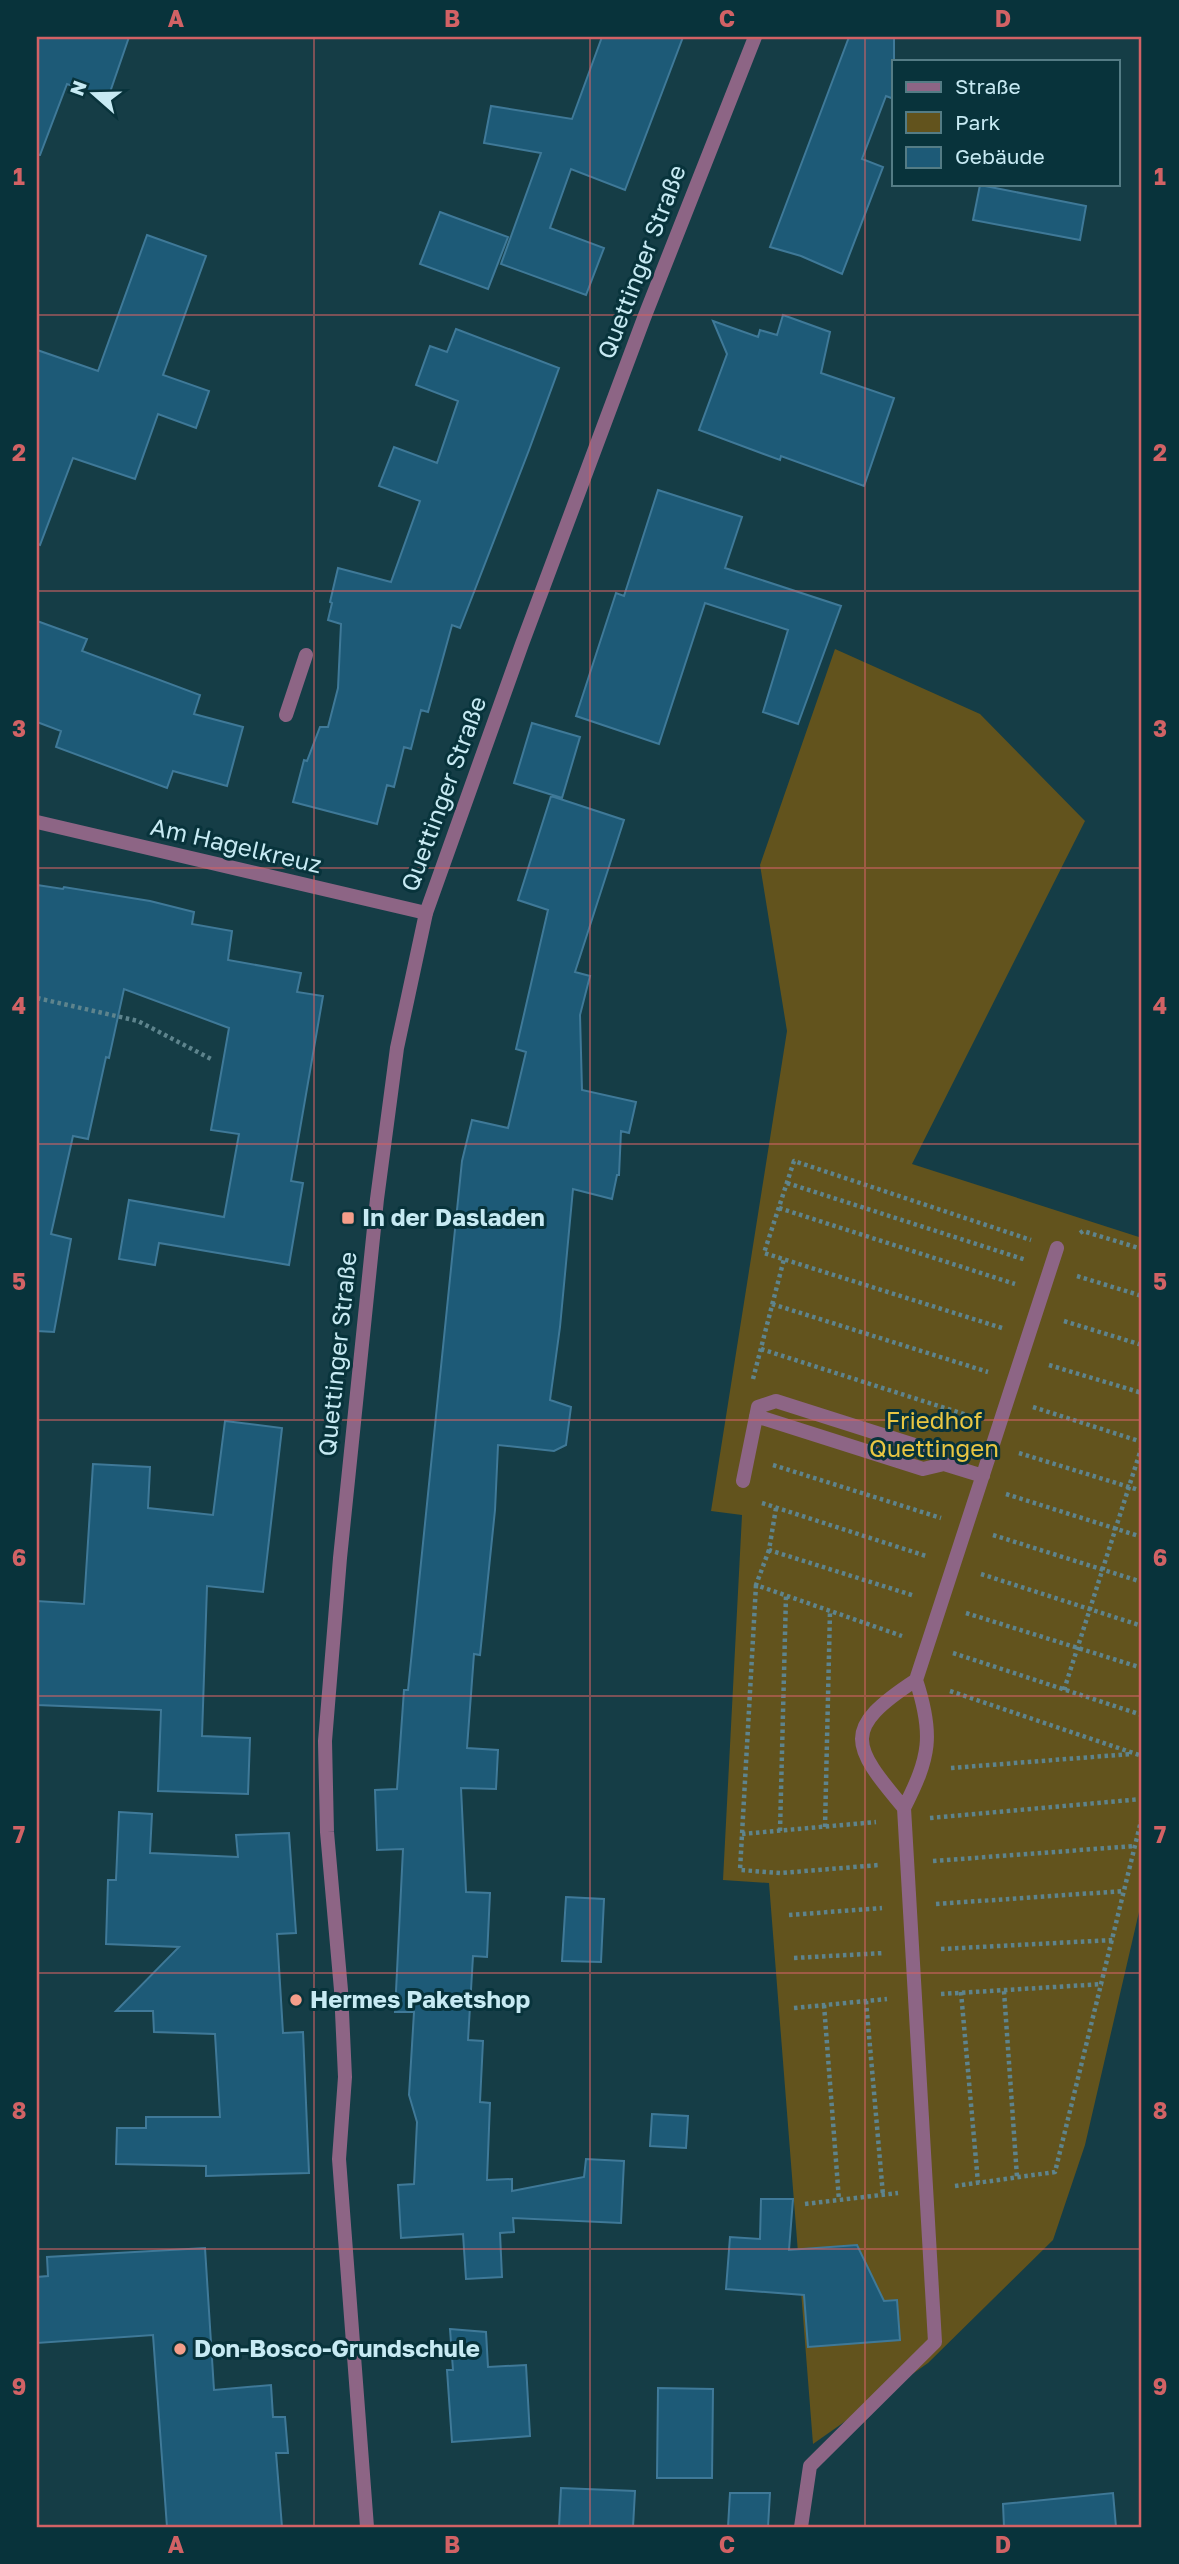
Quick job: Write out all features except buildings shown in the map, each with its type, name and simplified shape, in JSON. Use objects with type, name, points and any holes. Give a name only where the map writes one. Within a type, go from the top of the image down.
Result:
[{"type":"street","name":"Quettinger Straße","points":[[367,2527],[339,2159],[345,2077],[341,1990],[327,1832],[325,1741],[340,1558],[377,1199],[397,1048],[426,913],[605,422],[755,37]]},
{"type":"street","points":[[286,715],[306,655]]},
{"type":"street","name":"Am Hagelkreuz","points":[[37,822],[426,913]]},
{"type":"street","points":[[801,2527],[810,2466],[935,2342],[905,1814],[922,1770],[928,1743],[928,1724],[916,1680],[1057,1248]]},
{"type":"street","points":[[757,1411],[776,1401],[930,1450],[944,1464],[982,1481]]},
{"type":"street","points":[[757,1411],[923,1469],[944,1464]]},
{"type":"street","points":[[743,1481],[757,1411]]},
{"type":"street","points":[[905,1814],[865,1757],[862,1729],[872,1713],[916,1680]]},
{"type":"path","points":[[37,998],[138,1021],[213,1060]]},
{"type":"path","points":[[1028,1336],[764,1253],[794,1161],[1057,1248],[1083,1231],[1142,1249]]},
{"type":"path","points":[[787,1183],[1142,1296]]},
{"type":"path","points":[[779,1208],[1043,1293]]},
{"type":"path","points":[[757,1411],[751,1385],[784,1259]]},
{"type":"path","points":[[772,1304],[1014,1380]]},
{"type":"path","points":[[1036,1313],[1142,1345]]},
{"type":"path","points":[[761,1349],[1000,1425]]},
{"type":"path","points":[[1022,1357],[1142,1393]]},
{"type":"path","points":[[1008,1399],[1142,1444],[1064,1690]]},
{"type":"path","points":[[993,1445],[1142,1491]]},
{"type":"path","points":[[982,1481],[1142,1536]]},
{"type":"path","points":[[740,1870],[756,1585]]},
{"type":"path","points":[[780,1831],[786,1595]]},
{"type":"path","points":[[825,1827],[831,1611]]},
{"type":"path","points":[[916,1680],[1142,1756]]},
{"type":"path","points":[[922,1770],[1135,1754]]},
{"type":"path","points":[[743,1834],[825,1827],[905,1814],[1142,1799]]},
{"type":"path","points":[[1055,2172],[1142,1817]]},
{"type":"path","points":[[789,1915],[1124,1891]]},
{"type":"path","points":[[794,1958],[1113,1940]]},
{"type":"path","points":[[794,2008],[961,1992],[1103,1984]]},
{"type":"path","points":[[1004,1991],[1017,2178]]},
{"type":"path","points":[[961,1992],[978,2183]]},
{"type":"path","points":[[866,2001],[883,2195]]},
{"type":"path","points":[[824,2005],[839,2200]]},
{"type":"green space","name":"Friedhof Quettingen","points":[[835,649],[980,714],[1085,821],[912,1164],[1142,1238],[1142,1899],[1085,2145],[1053,2240],[928,2363],[813,2444],[769,1883],[723,1880],[742,1515],[711,1511],[787,1031],[760,865]]},
{"type":"place","name":"In der Dasladen","points":[[348,1218]]},
{"type":"place","name":"Hermes Paketshop","points":[[296,2000]]},
{"type":"place","name":"Don-Bosco-Grundschule","points":[[180,2349]]}]
